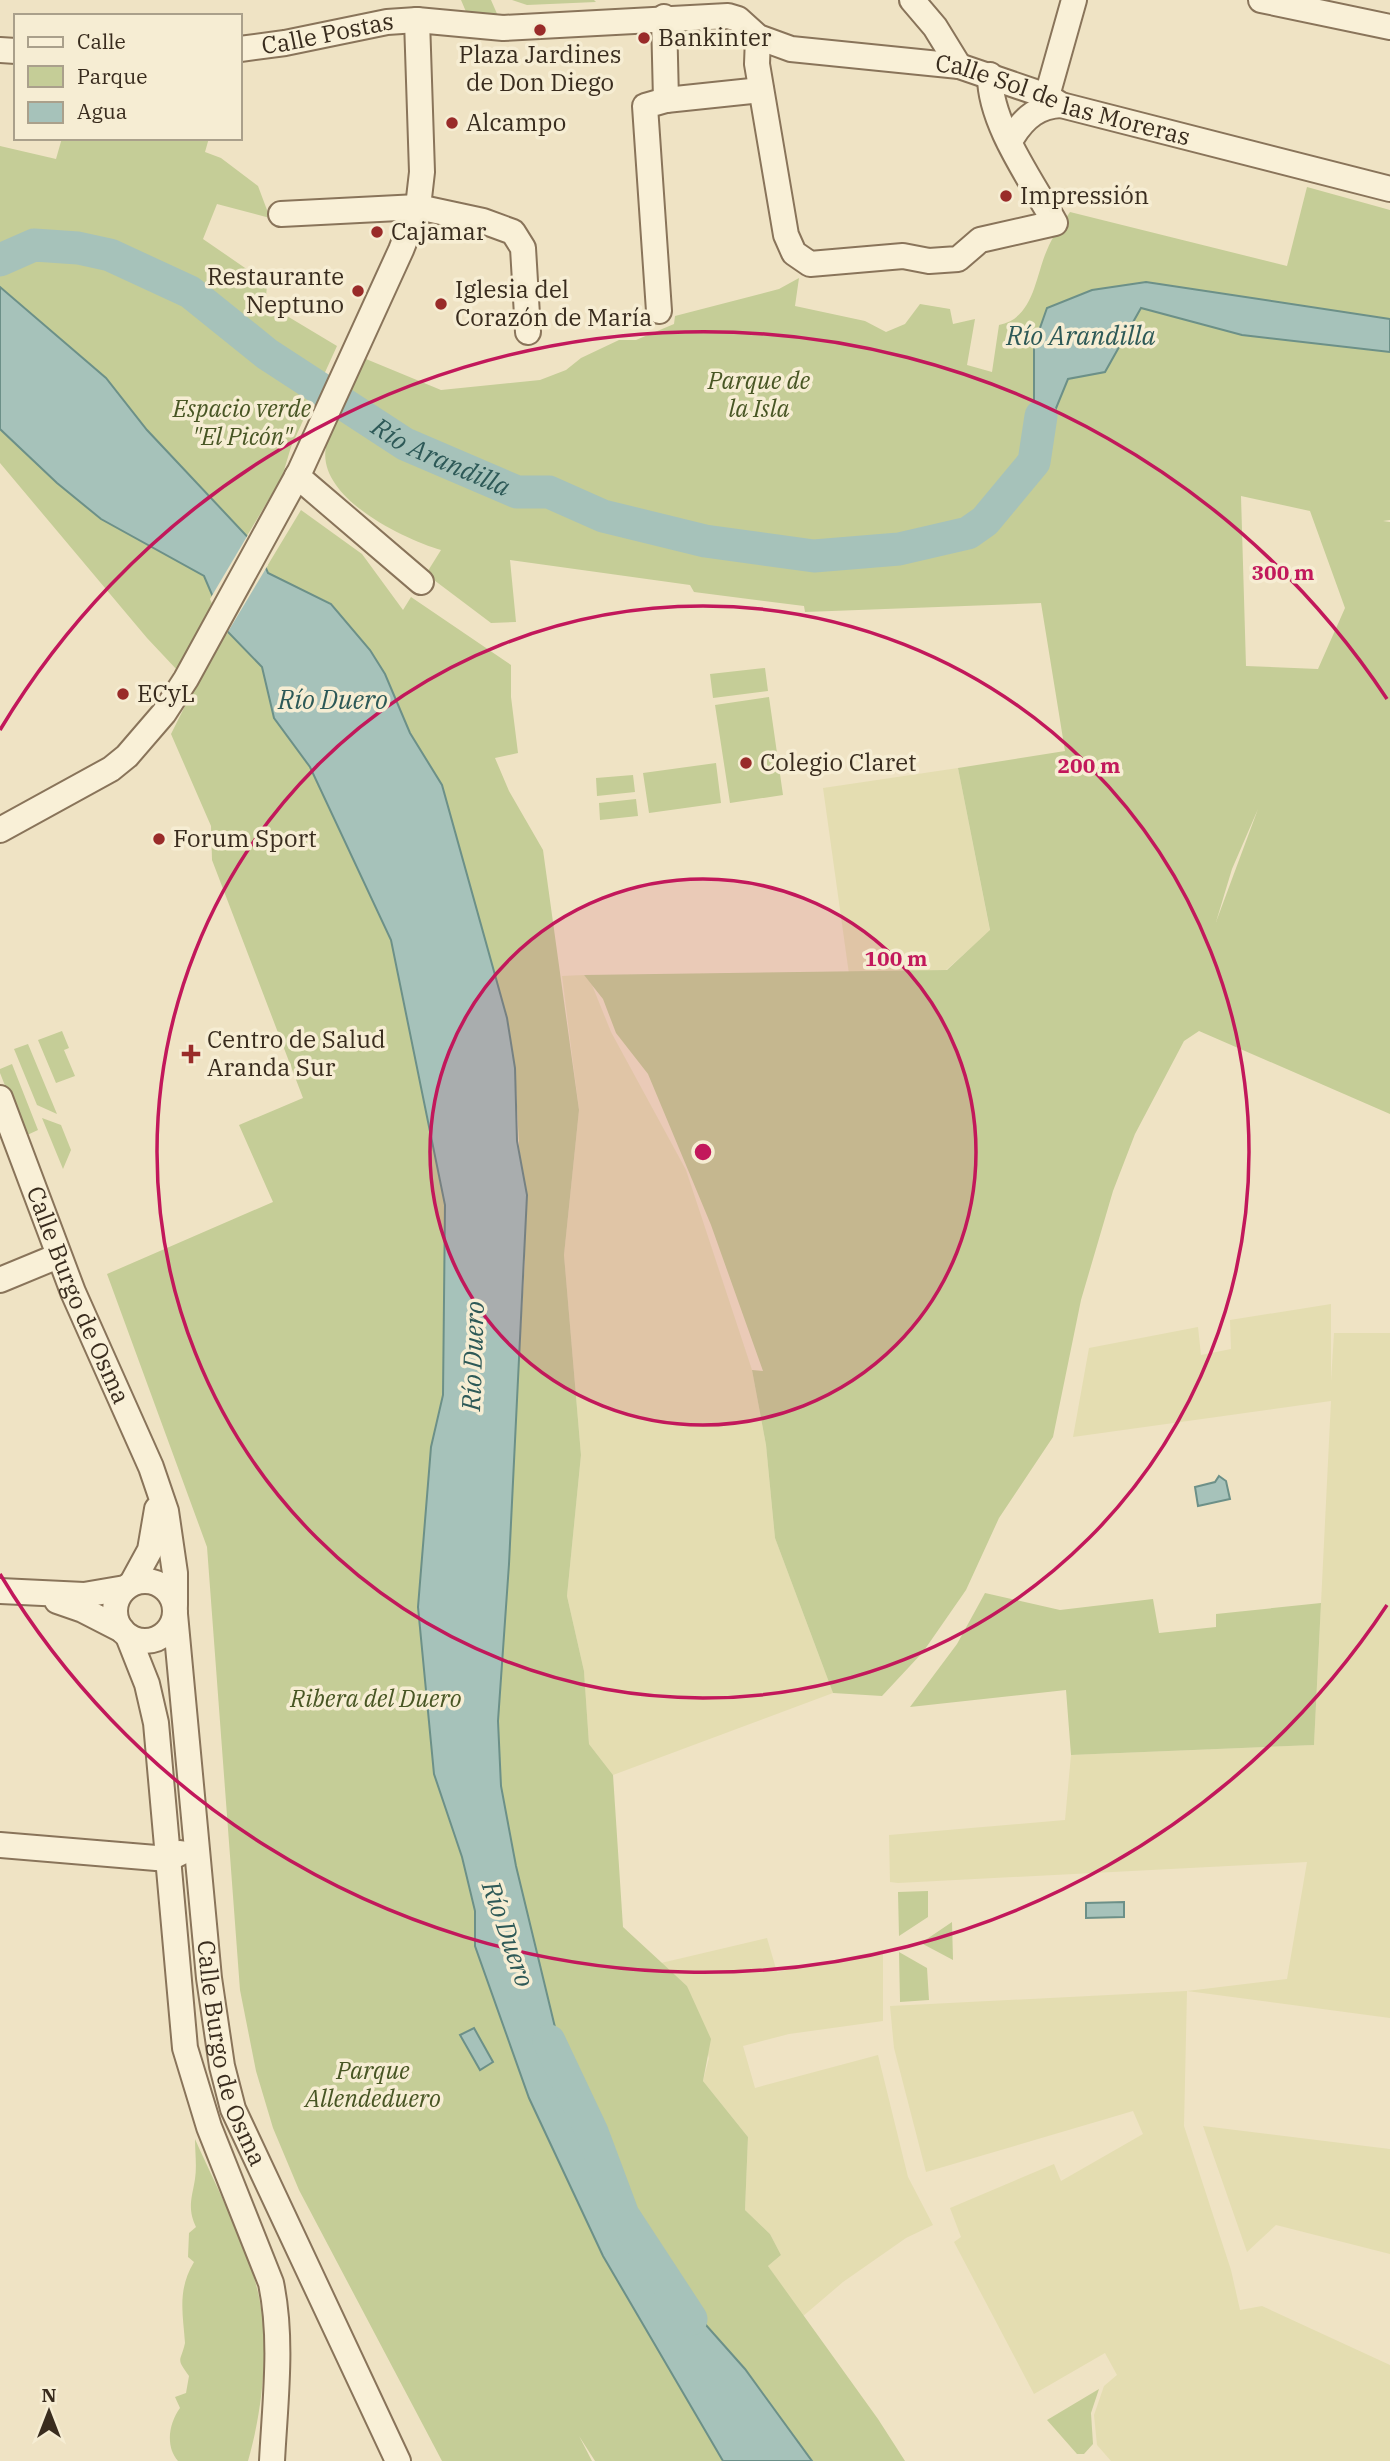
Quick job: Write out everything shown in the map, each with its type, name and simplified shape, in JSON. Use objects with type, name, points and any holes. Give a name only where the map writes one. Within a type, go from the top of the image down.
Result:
[{"type":"street","points":[[0,830],[100,776],[127,756],[164,713],[186,679],[297,476],[418,207],[422,172],[417,20],[433,0]]},
{"type":"street","points":[[912,0],[935,27],[959,66]]},
{"type":"street","points":[[1013,141],[1021,123],[1054,100],[1074,0]]},
{"type":"street","points":[[1261,0],[1390,27]]},
{"type":"street","name":"Calle Sol de las Moreras","points":[[664,17],[717,16],[738,19],[758,37],[791,49],[959,66],[1054,100],[1390,188]]},
{"type":"street","points":[[417,20],[503,28],[664,17],[666,100]]},
{"type":"street","name":"Calle Postas","points":[[242,49],[285,43],[364,25],[417,20]]},
{"type":"street","points":[[919,63],[928,50],[935,27]]},
{"type":"street","points":[[758,37],[756,56],[786,235],[794,253],[803,262],[818,265],[902,256],[929,261],[958,259],[980,240],[1055,223],[1013,141],[1004,131],[990,86],[1001,79]]},
{"type":"street","points":[[659,311],[645,112],[647,104],[761,90]]},
{"type":"street","points":[[281,214],[418,207],[501,226],[519,238],[523,248],[528,332]]},
{"type":"street","points":[[297,476],[421,582]]},
{"type":"street","name":"Calle Burgo de Osma","points":[[2,1109],[58,1256],[151,1467],[166,1511],[175,1573],[175,1610],[209,1978],[222,2067],[233,2109],[398,2461]]},
{"type":"street","points":[[0,1280],[58,1256]]},
{"type":"street","name":"Calle Burgo de Osma","points":[[128,1586],[154,1537],[158,1490]]},
{"type":"street","points":[[0,1591],[36,1595],[94,1595],[144,1580],[158,1583],[171,1594],[175,1610],[173,1624],[159,1638],[149,1641],[125,1633],[83,1610],[36,1595]]},
{"type":"street","points":[[125,1633],[115,1616],[116,1604],[128,1586]]},
{"type":"street","name":"Calle Burgo de Osma","points":[[125,1633],[146,1684],[156,1723],[185,2048],[209,2127],[271,2283],[275,2301],[277,2340],[272,2461]]},
{"type":"street","points":[[0,1845],[168,1859],[197,1846]]},
{"type":"street","name":"Calle Burgo de Osma","points":[[263,2461],[274,2424]]},
{"type":"shaded area","points":[[958,768],[990,931],[946,970],[849,974],[823,788]]},
{"type":"shaded area","points":[[584,975],[592,985],[611,1032],[686,1170],[752,1370],[766,1445],[775,1538],[833,1693],[613,1775],[589,1744],[584,1671],[567,1596],[581,1455],[564,1255],[579,1110],[562,976]]},
{"type":"shaded area","points":[[1331,1304],[1331,1381],[1334,1333],[1390,1333],[1390,2018],[1187,1991],[1287,1979],[1307,1862],[898,1883],[890,1882],[889,1835],[1065,1820],[1071,1755],[1314,1745],[1331,1401],[1073,1437],[1089,1348],[1198,1327],[1201,1355],[1231,1349],[1230,1320]]},
{"type":"shaded area","points":[[767,1938],[777,1972],[883,1950],[883,2021],[789,2034],[743,2046],[755,2088],[878,2055],[908,2177],[933,2225],[906,2238],[843,2282],[802,2317],[768,2266],[781,2255],[770,2234],[745,2210],[748,2137],[703,2081],[709,2058],[687,1986],[661,1963]]},
{"type":"shaded area","points":[[1187,1991],[1184,2126],[1231,2270],[1240,2310],[1262,2306],[1390,2365],[1390,2461],[1111,2461],[1097,2445],[1094,2415],[1104,2386],[1117,2375],[1105,2353],[1034,2394],[954,2242],[961,2237],[950,2208],[1054,2164],[1061,2181],[1143,2134],[1133,2111],[926,2172],[894,2048],[890,2006]]},
{"type":"shaded area","points":[[1203,2126],[1390,2149],[1390,2254],[1276,2225],[1247,2252]]},
{"type":"green space","points":[[461,0],[491,0],[498,16],[467,14]]},
{"type":"green space","points":[[512,0],[594,0],[596,2],[527,5]]},
{"type":"green space","name":"Espacio verde \"El Picón\"","points":[[61,140],[208,140],[205,152],[221,158],[258,186],[270,218],[217,204],[203,239],[267,283],[266,298],[277,310],[337,346],[291,447],[282,477],[247,536],[147,430],[106,378],[0,287],[0,264],[30,252],[33,245],[0,243],[0,146],[56,159]]},
{"type":"green space","name":"Parque de la Isla","points":[[1307,187],[1390,210],[1390,319],[1146,282],[1048,308],[1034,345],[1034,357],[1068,379],[1105,372],[1141,308],[1242,335],[1390,352],[1390,520],[1383,521],[1390,522],[1390,1114],[1199,1031],[1184,1041],[1135,1134],[1113,1191],[1081,1300],[1053,1437],[999,1518],[966,1590],[923,1652],[882,1696],[833,1693],[775,1538],[766,1445],[752,1370],[763,1371],[711,1225],[648,1074],[616,1033],[603,999],[584,975],[947,970],[990,930],[958,768],[1065,751],[1041,603],[805,612],[804,606],[694,592],[690,585],[510,560],[516,622],[491,623],[426,574],[441,550],[385,526],[348,499],[334,483],[327,465],[326,447],[329,436],[366,359],[441,390],[540,380],[566,370],[581,358],[619,340],[636,340],[674,324],[675,316],[779,289],[799,278],[795,306],[865,321],[886,332],[905,324],[920,304],[950,309],[953,324],[975,319],[967,365],[992,372],[999,325],[1011,321],[1026,305],[1049,245],[1070,212],[1287,266]],"holes":[[[1241,496],[1310,511],[1345,608],[1318,669],[1246,666]],[[1258,809],[1216,922],[1232,869]]]},
{"type":"green space","name":"Parque Allendeduero","points":[[0,429],[57,483],[101,519],[204,576],[228,632],[262,667],[274,718],[310,767],[391,940],[445,1205],[443,1395],[431,1447],[418,1607],[462,1857],[475,1911],[475,1946],[529,2098],[603,2256],[723,2461],[595,2461],[579,2436],[592,2461],[442,2461],[299,2190],[273,2128],[256,2071],[240,1990],[207,1547],[107,1274],[273,1202],[239,1125],[303,1098],[212,860],[211,826],[171,734],[194,688],[147,638],[0,463]]},
{"type":"green space","points":[[301,510],[362,554],[403,610],[411,597],[511,665],[511,697],[518,753],[495,758],[509,791],[543,850],[579,1110],[564,1255],[581,1455],[567,1596],[584,1671],[589,1744],[613,1775],[623,1927],[687,1986],[711,2039],[703,2081],[748,2137],[745,2210],[770,2234],[781,2255],[768,2266],[905,2461],[812,2461],[745,2369],[666,2280],[623,2215],[592,2132],[568,2081],[516,1866],[501,1786],[498,1721],[525,1259],[515,1068],[507,1018],[442,785],[410,733],[385,674],[332,604],[268,573],[266,568]]},
{"type":"green space","points":[[765,668],[768,691],[713,698],[710,674]]},
{"type":"green space","points":[[769,697],[783,795],[730,803],[715,705]]},
{"type":"green space","points":[[716,763],[721,803],[649,813],[643,773]]},
{"type":"green space","points":[[633,775],[635,792],[597,796],[596,778]]},
{"type":"green space","points":[[636,799],[638,816],[600,820],[599,803]]},
{"type":"green space","points":[[62,1031],[69,1048],[64,1050],[75,1076],[56,1083],[38,1040]]},
{"type":"green space","points":[[28,1044],[57,1114],[37,1105],[14,1049]]},
{"type":"green space","points":[[12,1064],[38,1130],[25,1136],[0,1073],[0,1069]]},
{"type":"green space","points":[[42,1118],[61,1125],[71,1150],[63,1169]]},
{"type":"green space","points":[[985,1593],[1060,1610],[1153,1599],[1159,1633],[1216,1627],[1216,1614],[1321,1603],[1314,1745],[1071,1755],[1066,1690],[910,1707],[957,1644]]},
{"type":"green space","points":[[928,1891],[928,1917],[899,1936],[898,1892]]},
{"type":"green space","points":[[952,1922],[953,1960],[921,1943]]},
{"type":"green space","points":[[899,1952],[927,1968],[929,2000],[900,2002]]},
{"type":"green space","points":[[195,2139],[241,2242],[260,2302],[264,2341],[263,2382],[248,2461],[178,2461],[170,2442],[173,2420],[180,2408],[175,2397],[186,2393],[189,2376],[180,2360],[185,2343],[183,2292],[194,2262],[188,2257],[189,2233],[196,2227],[191,2208],[196,2174]]},
{"type":"green space","points":[[1099,2389],[1091,2413],[1093,2444],[1084,2454],[1077,2454],[1047,2420]]},
{"type":"water","points":[[0,243],[34,245],[31,252],[0,264]]},
{"type":"water","name":"Río Arandilla","points":[[1146,282],[1390,319],[1390,352],[1242,335],[1141,308],[1105,372],[1068,379],[1034,462],[1020,477],[1034,414],[1034,345],[1047,308],[1092,290]]},
{"type":"water","name":"Río Duero","points":[[0,287],[106,378],[147,430],[257,547],[268,573],[331,604],[370,650],[385,674],[410,733],[442,785],[507,1018],[515,1068],[517,1141],[527,1195],[509,1564],[498,1721],[501,1786],[516,1866],[568,2081],[592,2132],[623,2215],[666,2280],[745,2369],[812,2461],[723,2461],[603,2256],[529,2098],[475,1946],[475,1911],[462,1857],[434,1774],[418,1607],[431,1447],[443,1395],[445,1205],[391,940],[310,767],[274,718],[262,667],[228,632],[204,576],[101,519],[57,483],[0,429]]},
{"type":"water","points":[[1219,1476],[1226,1481],[1230,1499],[1198,1506],[1195,1487],[1215,1482]]},
{"type":"water","points":[[1124,1902],[1124,1917],[1086,1918],[1086,1903]]},
{"type":"water","points":[[474,2028],[493,2062],[480,2070],[460,2035]]},
{"type":"pier","points":[[249,533],[260,546],[268,565],[226,635],[210,599]]},
{"type":"waterway","name":"Río Arandilla","points":[[0,260],[34,245],[78,248],[110,255],[190,292],[267,354],[405,444],[517,492],[549,492],[603,516],[705,541],[814,556],[899,549],[968,533],[985,521],[1034,462],[1041,416]]},
{"type":"waterway","name":"Río Duero","points":[[549,2041],[592,2132],[623,2215],[691,2319]]},
{"type":"place","name":"Plaza Jardines de Don Diego","points":[[540,30]]},
{"type":"place","name":"Bankinter","points":[[644,38]]},
{"type":"place","name":"Alcampo","points":[[452,123]]},
{"type":"place","name":"Impressión","points":[[1006,196]]},
{"type":"place","name":"Cajamar","points":[[377,232]]},
{"type":"place","name":"Restaurante Neptuno","points":[[358,291]]},
{"type":"place","name":"Iglesia del Corazón de María","points":[[441,304]]},
{"type":"place","name":"ECyL","points":[[123,694]]},
{"type":"place","name":"Colegio Claret","points":[[746,763]]},
{"type":"place","name":"Forum Sport","points":[[159,839]]},
{"type":"place","name":"Centro de Salud Aranda Sur","points":[[191,1054]]},
{"type":"park label","name":"Ribera del Duero","points":[[376,1699]]}]
